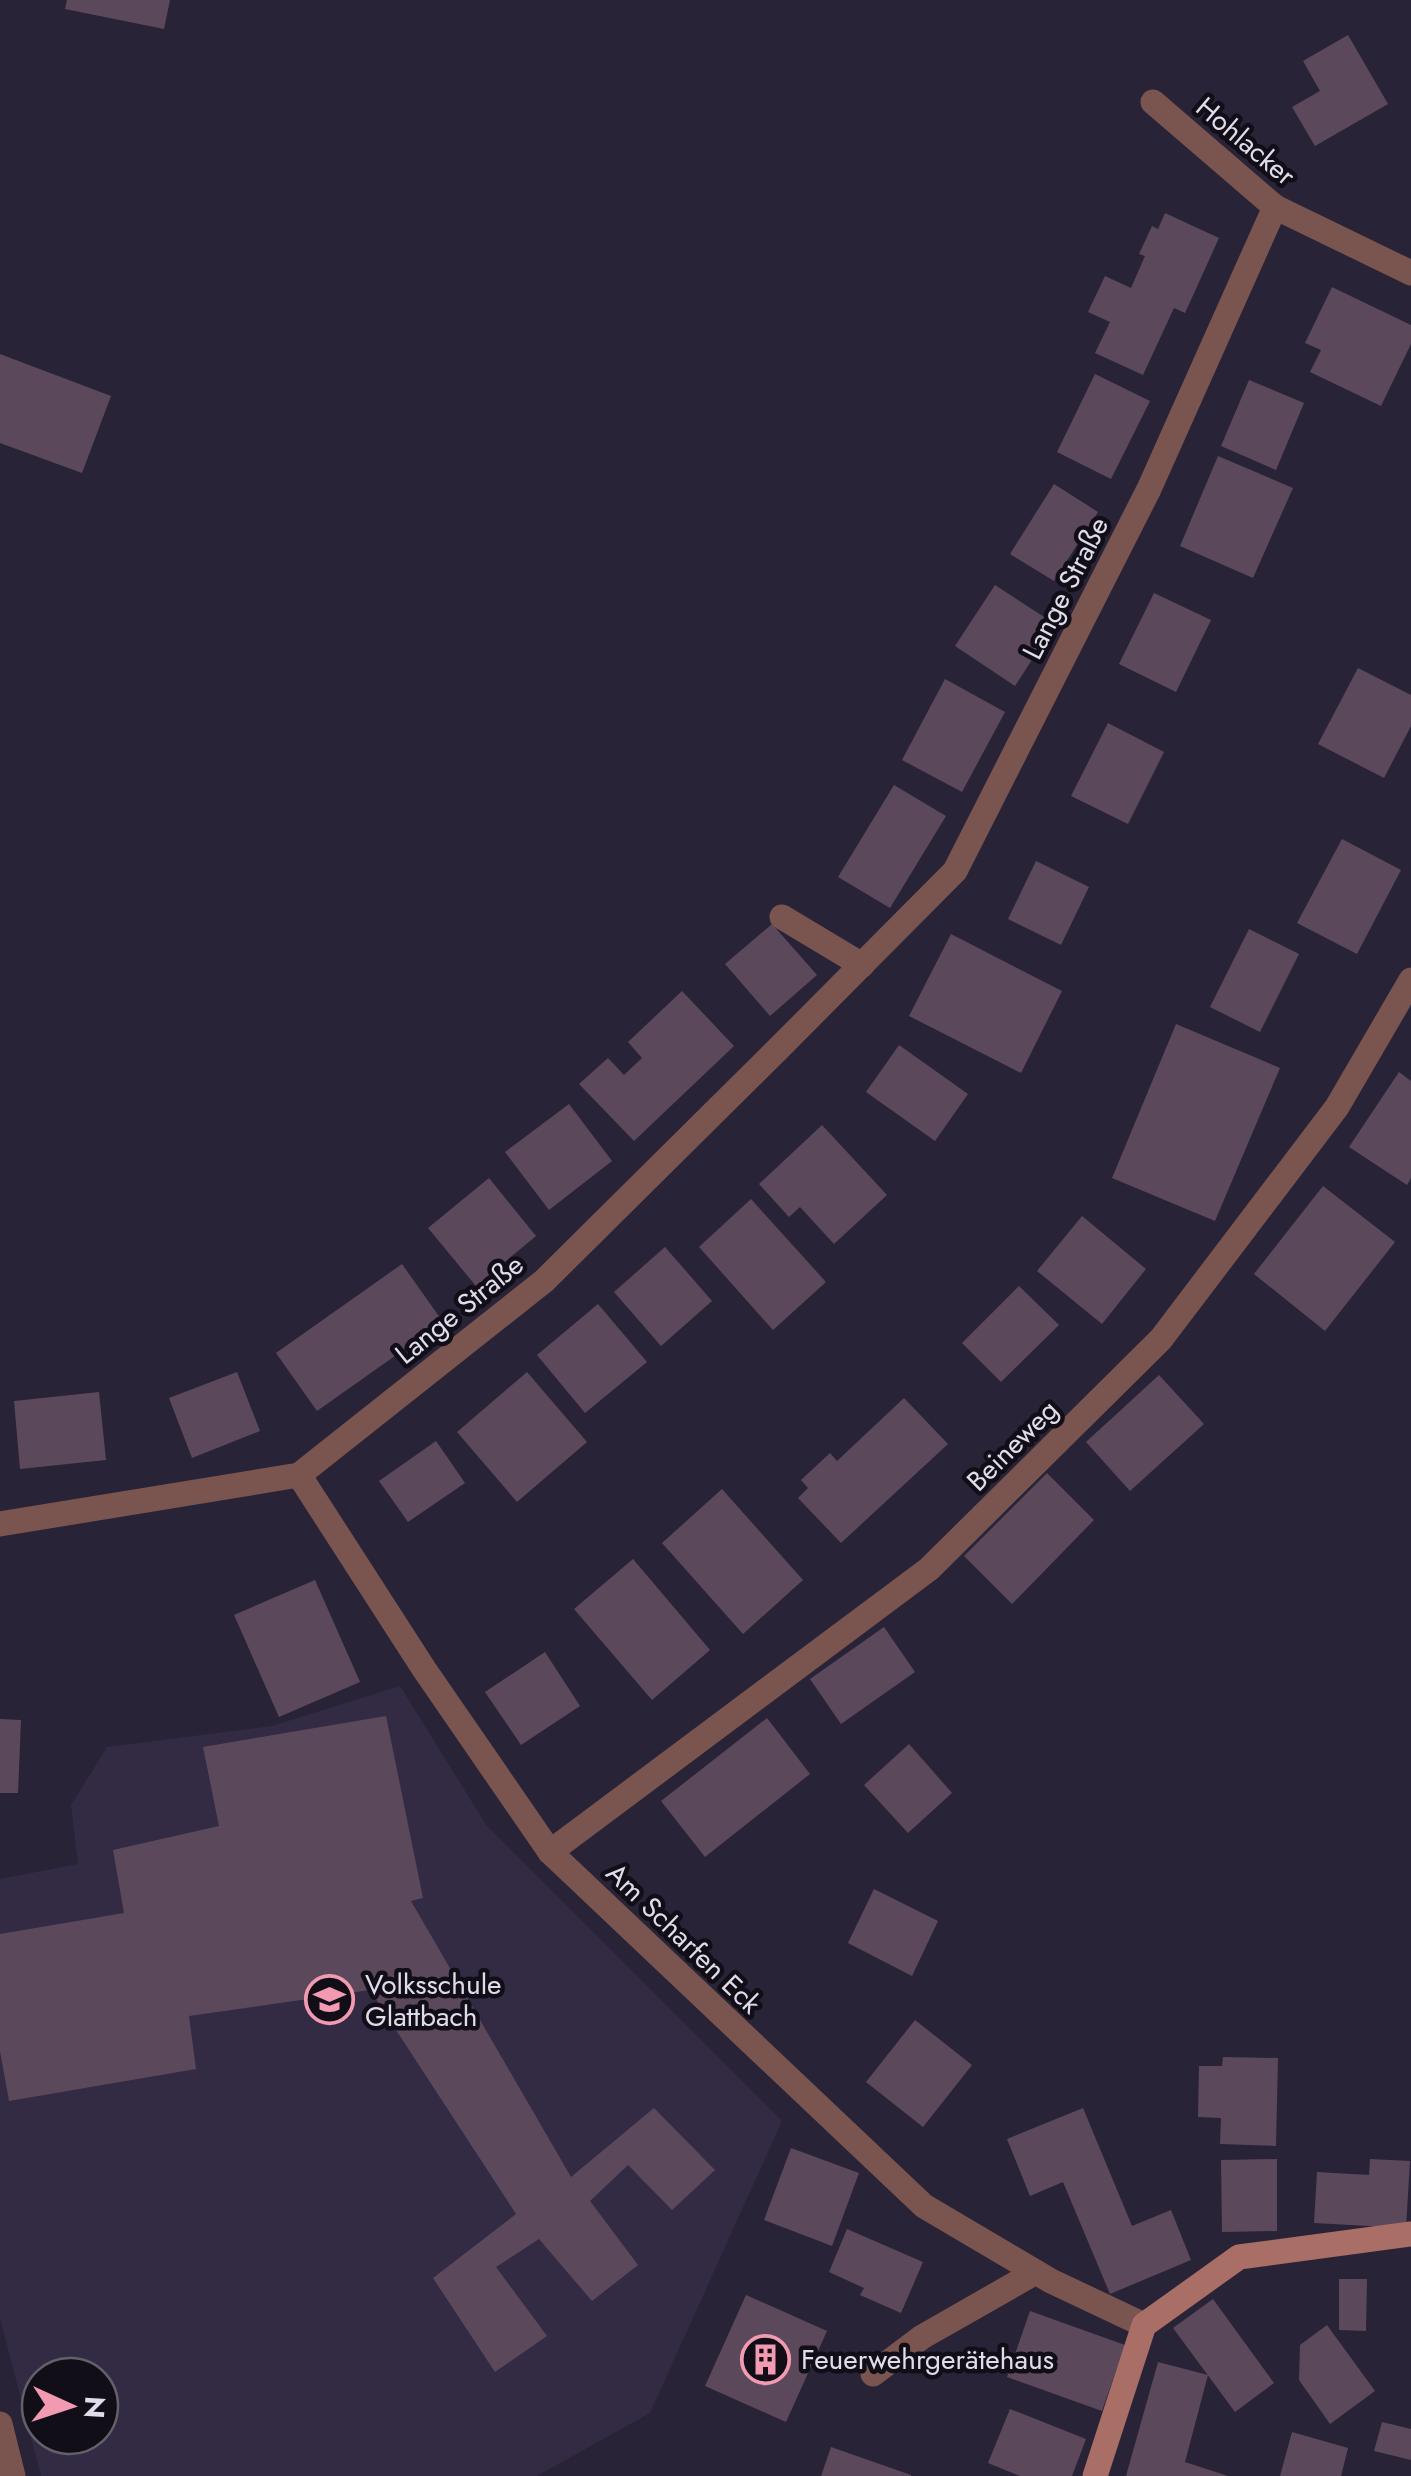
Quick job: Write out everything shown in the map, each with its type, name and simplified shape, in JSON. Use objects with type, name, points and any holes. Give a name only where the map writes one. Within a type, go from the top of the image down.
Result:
[{"type":"street","name":"Hohlacker","points":[[1153,102],[1275,207],[1411,274]]},
{"type":"street","name":"Lange Straße","points":[[0,1524],[299,1476],[544,1281],[955,871],[1149,489],[1275,207]]},
{"type":"street","points":[[782,916],[862,964]]},
{"type":"street","name":"Beineweg","points":[[550,1852],[929,1568],[1161,1339],[1337,1106],[1411,980]]},
{"type":"street","name":"Am Scharfen Eck","points":[[299,1476],[424,1669],[550,1852],[924,2206],[1036,2272],[1144,2325]]},
{"type":"street","points":[[1095,2476],[1144,2325],[1239,2256],[1411,2234]]},
{"type":"street","points":[[874,2374],[922,2337],[1036,2272]]},
{"type":"street","points":[[0,2424],[13,2476]]},
{"type":"shaded area","name":"Volksschule Glattbach","points":[[400,1686],[487,1826],[782,2121],[650,2413],[537,2476],[41,2476],[36,2456],[120,2456],[120,2356],[20,2356],[20,2395],[0,2318],[0,1879],[78,1864],[71,1805],[107,1747],[272,1726]]},
{"type":"building","points":[[67,0],[170,0],[164,29],[65,9]]},
{"type":"building","points":[[1348,35],[1388,104],[1315,146],[1292,107],[1320,91],[1303,61]]},
{"type":"building","points":[[1165,213],[1219,238],[1185,313],[1174,308],[1143,375],[1095,353],[1110,322],[1088,312],[1105,276],[1131,288],[1145,256],[1139,254],[1152,226],[1158,229]]},
{"type":"building","points":[[1332,287],[1411,325],[1411,344],[1381,406],[1310,372],[1321,350],[1305,343]]},
{"type":"building","points":[[0,354],[111,396],[82,473],[0,443]]},
{"type":"building","points":[[1095,374],[1150,401],[1111,479],[1057,452]]},
{"type":"building","points":[[1249,380],[1304,403],[1276,470],[1221,446]]},
{"type":"building","points":[[1218,456],[1293,488],[1253,578],[1180,546]]},
{"type":"building","points":[[1054,484],[1098,512],[1054,581],[1010,554]]},
{"type":"building","points":[[995,585],[1055,624],[1015,686],[955,646]]},
{"type":"building","points":[[1154,593],[1211,620],[1176,692],[1119,664]]},
{"type":"building","points":[[1358,668],[1411,695],[1411,726],[1384,778],[1318,744]]},
{"type":"building","points":[[945,679],[1005,712],[962,792],[902,760]]},
{"type":"building","points":[[1108,723],[1164,752],[1128,824],[1071,796]]},
{"type":"building","points":[[894,785],[946,816],[890,908],[838,877]]},
{"type":"building","points":[[1342,839],[1401,870],[1357,954],[1297,923]]},
{"type":"building","points":[[1036,861],[1089,887],[1061,945],[1008,919]]},
{"type":"building","points":[[772,924],[817,975],[770,1016],[725,964]]},
{"type":"building","points":[[1249,929],[1299,954],[1260,1032],[1210,1007]]},
{"type":"building","points":[[951,934],[1062,991],[1021,1073],[909,1016]]},
{"type":"building","points":[[682,991],[734,1046],[634,1141],[579,1084],[608,1058],[624,1075],[642,1058],[628,1042]]},
{"type":"building","points":[[1176,1024],[1280,1068],[1215,1221],[1112,1178]]},
{"type":"building","points":[[899,1045],[968,1094],[935,1141],[866,1092]]},
{"type":"building","points":[[1399,1072],[1411,1081],[1411,1178],[1407,1185],[1349,1147]]},
{"type":"building","points":[[569,1104],[612,1161],[549,1210],[505,1152]]},
{"type":"building","points":[[822,1125],[887,1195],[834,1244],[800,1207],[789,1217],[759,1184]]},
{"type":"building","points":[[489,1178],[536,1236],[476,1286],[428,1228]]},
{"type":"building","points":[[1323,1186],[1395,1242],[1325,1331],[1254,1274]]},
{"type":"building","points":[[751,1199],[826,1282],[773,1330],[699,1247]]},
{"type":"building","points":[[1082,1216],[1146,1269],[1102,1324],[1037,1271]]},
{"type":"building","points":[[665,1247],[712,1301],[661,1346],[614,1292]]},
{"type":"building","points":[[402,1264],[443,1322],[317,1411],[276,1353]]},
{"type":"building","points":[[1019,1286],[1059,1325],[1001,1382],[962,1343]]},
{"type":"building","points":[[598,1304],[647,1362],[585,1413],[537,1355]]},
{"type":"building","points":[[237,1372],[260,1431],[192,1458],[169,1398]]},
{"type":"building","points":[[527,1372],[587,1442],[517,1502],[457,1432]]},
{"type":"building","points":[[1159,1375],[1204,1424],[1130,1491],[1086,1442]]},
{"type":"building","points":[[99,1392],[106,1460],[20,1469],[14,1401]]},
{"type":"building","points":[[904,1398],[948,1444],[841,1543],[798,1498],[808,1488],[801,1480],[830,1453],[837,1461]]},
{"type":"building","points":[[436,1441],[465,1483],[408,1522],[379,1481]]},
{"type":"building","points":[[1047,1473],[1094,1520],[1012,1604],[964,1556]]},
{"type":"building","points":[[722,1489],[803,1580],[743,1634],[662,1543]]},
{"type":"building","points":[[633,1559],[710,1650],[652,1700],[574,1609]]},
{"type":"building","points":[[315,1580],[360,1682],[279,1717],[234,1615]]},
{"type":"building","points":[[884,1627],[915,1672],[841,1724],[810,1679]]},
{"type":"building","points":[[545,1652],[580,1706],[521,1745],[485,1692]]},
{"type":"building","points":[[386,1716],[423,1898],[411,1901],[571,2177],[654,2108],[715,2170],[672,2210],[628,2165],[590,2201],[638,2265],[592,2301],[539,2239],[496,2267],[547,2336],[495,2372],[433,2278],[516,2214],[370,1990],[189,2016],[196,2069],[9,2101],[0,2051],[0,1934],[124,1913],[113,1850],[219,1826],[203,1747]]},
{"type":"building","points":[[767,1718],[810,1774],[705,1857],[661,1801]]},
{"type":"building","points":[[0,1719],[21,1720],[18,1793],[0,1793]]},
{"type":"building","points":[[909,1744],[952,1793],[908,1833],[864,1785]]},
{"type":"building","points":[[874,1889],[938,1921],[912,1976],[848,1943]]},
{"type":"building","points":[[915,2020],[972,2065],[923,2127],[866,2082]]},
{"type":"building","points":[[1223,2057],[1278,2058],[1276,2146],[1220,2144],[1221,2118],[1198,2117],[1199,2066],[1222,2066]]},
{"type":"building","points":[[1083,2108],[1132,2226],[1171,2210],[1191,2260],[1110,2294],[1063,2182],[1030,2196],[1007,2139]]},
{"type":"building","points":[[791,2148],[859,2173],[832,2246],[764,2220]]},
{"type":"building","points":[[1277,2159],[1277,2231],[1222,2232],[1221,2160]]},
{"type":"building","points":[[1370,2159],[1410,2161],[1406,2228],[1314,2223],[1317,2172],[1369,2175]]},
{"type":"building","points":[[847,2229],[923,2262],[901,2313],[860,2295],[864,2288],[829,2272]]},
{"type":"building","points":[[1339,2279],[1367,2279],[1366,2331],[1339,2330]]},
{"type":"building","name":"Feuerwehrgerätehaus","points":[[746,2295],[827,2331],[786,2422],[705,2386]]},
{"type":"building","points":[[1213,2299],[1274,2383],[1235,2412],[1173,2328]]},
{"type":"building","points":[[1030,2311],[1125,2345],[1102,2411],[1007,2377]]},
{"type":"building","points":[[1327,2325],[1375,2391],[1330,2424],[1299,2380],[1300,2345]]},
{"type":"building","points":[[1158,2362],[1208,2375],[1185,2462],[1228,2476],[1126,2476]]},
{"type":"building","points":[[1010,2409],[1086,2439],[1072,2476],[1020,2476],[988,2463]]},
{"type":"building","points":[[1382,2422],[1411,2429],[1411,2460],[1374,2451]]},
{"type":"building","points":[[1292,2432],[1348,2448],[1341,2476],[1280,2476]]},
{"type":"building","points":[[831,2447],[911,2475],[911,2476],[821,2476]]},
{"type":"place","name":"Volksschule Glattbach","points":[[330,2000]]},
{"type":"place","name":"Feuerwehrgerätehaus","points":[[766,2359]]}]
